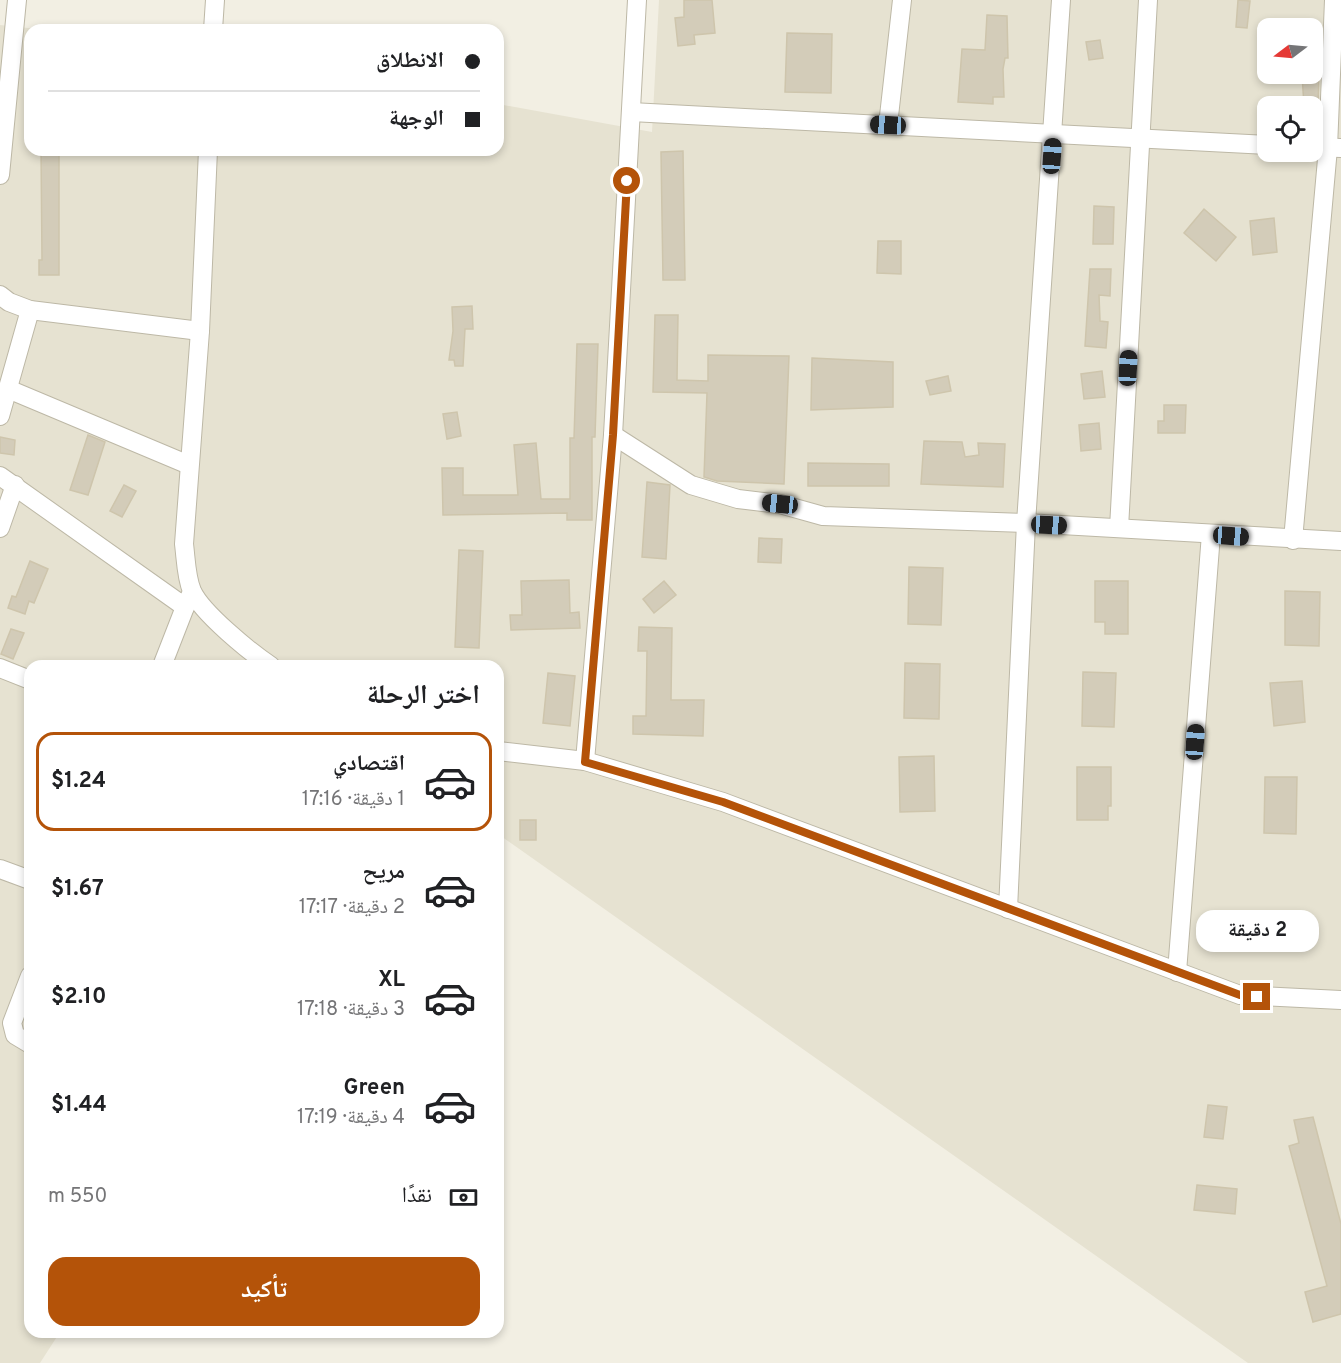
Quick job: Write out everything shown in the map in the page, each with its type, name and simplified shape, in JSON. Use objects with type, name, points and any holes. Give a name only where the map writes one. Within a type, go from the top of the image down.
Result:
[{"type":"street","points":[[0,175],[5,64],[17,0]]},
{"type":"street","points":[[213,24],[215,0]]},
{"type":"street","points":[[585,762],[613,435],[637,0]]},
{"type":"street","points":[[888,125],[902,0]]},
{"type":"street","points":[[1008,909],[1026,523],[1061,0]]},
{"type":"street","points":[[1119,528],[1148,0]]},
{"type":"street","points":[[1293,540],[1327,148],[1334,0]]},
{"type":"street","points":[[631,112],[1257,144]]},
{"type":"street","points":[[164,660],[189,600],[184,544],[200,332],[208,156]]},
{"type":"street","points":[[0,295],[9,302],[30,310],[200,332]]},
{"type":"street","points":[[0,416],[30,310]]},
{"type":"street","points":[[8,389],[189,465]]},
{"type":"street","points":[[613,435],[691,485],[738,499],[780,504],[823,516],[1026,523],[1341,541]]},
{"type":"street","points":[[0,528],[8,481],[189,600],[215,620],[259,660]]},
{"type":"street","points":[[1177,972],[1211,534]]},
{"type":"street","points":[[0,668],[24,678]]},
{"type":"street","points":[[504,752],[585,762],[723,802],[1240,995],[1341,1000]]},
{"type":"street","points":[[0,869],[24,878]]},
{"type":"street","points":[[24,992],[12,1023],[15,1035],[24,1040]]},
{"type":"shaded area","points":[[659,0],[1341,0],[1341,1363],[1248,1363],[504,838],[504,660],[24,660],[24,1338],[56,1338],[40,1363],[0,1363],[0,25],[24,28],[24,156],[504,156],[504,105],[652,132]]},
{"type":"building","points":[[684,0],[712,0],[715,33],[694,35],[695,44],[678,46],[675,18],[684,17]]},
{"type":"building","points":[[1238,0],[1250,1],[1247,28],[1236,27]]},
{"type":"building","points":[[987,15],[1007,16],[1008,58],[1005,58],[1003,69],[1004,97],[993,97],[993,104],[958,102],[962,49],[985,50]]},
{"type":"building","points":[[787,33],[832,34],[831,93],[785,92]]},
{"type":"building","points":[[1100,40],[1103,58],[1089,60],[1086,42]]},
{"type":"building","points":[[1303,84],[1319,84],[1318,96],[1303,96]]},
{"type":"building","points":[[683,151],[685,280],[663,280],[661,152]]},
{"type":"building","points":[[41,156],[59,156],[59,275],[39,275],[39,260],[42,260]]},
{"type":"building","points":[[1094,206],[1114,207],[1113,244],[1093,244]]},
{"type":"building","points":[[1204,209],[1236,237],[1216,261],[1184,233]]},
{"type":"building","points":[[1274,218],[1277,252],[1253,255],[1250,221]]},
{"type":"building","points":[[878,241],[901,241],[901,274],[877,273]]},
{"type":"building","points":[[1090,269],[1111,269],[1110,296],[1099,295],[1100,321],[1108,322],[1106,348],[1085,346]]},
{"type":"building","points":[[472,306],[473,329],[465,329],[463,366],[455,366],[454,360],[449,360],[453,331],[452,307]]},
{"type":"building","points":[[655,315],[678,315],[677,380],[708,381],[708,355],[789,356],[784,484],[717,481],[704,477],[707,393],[653,392]]},
{"type":"building","points":[[577,344],[598,344],[595,437],[592,437],[592,520],[567,520],[567,513],[443,515],[442,468],[463,468],[463,495],[518,495],[514,445],[536,443],[541,499],[570,499],[570,438],[574,438]]},
{"type":"building","points":[[812,358],[893,362],[893,407],[811,410]]},
{"type":"building","points":[[1102,371],[1105,397],[1084,399],[1081,374]]},
{"type":"building","points":[[948,376],[951,391],[930,395],[926,381]]},
{"type":"building","points":[[1164,405],[1186,405],[1185,433],[1158,433],[1158,421],[1164,421]]},
{"type":"building","points":[[457,412],[461,436],[447,439],[443,414]]},
{"type":"building","points":[[1099,423],[1101,449],[1081,451],[1079,425]]},
{"type":"building","points":[[88,435],[105,442],[88,495],[70,490]]},
{"type":"building","points":[[0,437],[15,440],[14,455],[0,453]]},
{"type":"building","points":[[924,441],[962,442],[965,457],[979,455],[978,443],[1005,444],[1003,487],[921,484]]},
{"type":"building","points":[[808,463],[889,464],[889,486],[808,486]]},
{"type":"building","points":[[647,482],[670,485],[666,559],[642,557]]},
{"type":"building","points":[[124,485],[136,491],[122,517],[110,511]]},
{"type":"building","points":[[759,538],[782,539],[781,563],[758,562]]},
{"type":"building","points":[[459,550],[483,551],[479,648],[455,647]]},
{"type":"building","points":[[30,561],[48,569],[34,603],[29,601],[25,614],[8,608],[12,596],[16,597]]},
{"type":"building","points":[[909,567],[943,568],[941,625],[908,624]]},
{"type":"building","points":[[569,580],[570,613],[579,612],[580,628],[511,630],[510,615],[522,615],[521,581]]},
{"type":"building","points":[[664,581],[676,595],[654,613],[643,599]]},
{"type":"building","points":[[1095,581],[1128,581],[1128,634],[1105,634],[1105,622],[1095,622]]},
{"type":"building","points":[[1285,591],[1320,592],[1319,646],[1285,645]]},
{"type":"building","points":[[639,627],[672,628],[671,700],[704,700],[703,736],[633,734],[633,716],[646,716],[647,651],[638,651]]},
{"type":"building","points":[[11,629],[24,633],[13,659],[1,654]]},
{"type":"building","points":[[905,663],[940,664],[939,719],[904,718]]},
{"type":"building","points":[[1083,672],[1116,673],[1114,727],[1082,726]]},
{"type":"building","points":[[548,673],[575,676],[570,726],[543,723]]},
{"type":"building","points":[[1302,681],[1305,722],[1274,726],[1270,683]]},
{"type":"building","points":[[934,756],[935,811],[900,812],[899,757]]},
{"type":"building","points":[[1077,767],[1111,767],[1111,806],[1108,806],[1108,820],[1077,820]]},
{"type":"building","points":[[1265,777],[1297,777],[1296,834],[1264,833]]},
{"type":"building","points":[[520,820],[536,820],[536,840],[520,840]]},
{"type":"building","points":[[1208,1105],[1227,1107],[1223,1139],[1204,1137]]},
{"type":"building","points":[[1313,1117],[1341,1224],[1341,1314],[1313,1322],[1305,1292],[1327,1286],[1289,1146],[1299,1143],[1294,1120]]},
{"type":"building","points":[[1197,1185],[1237,1189],[1235,1214],[1194,1210]]},
{"type":"route","points":[[627,181],[613,435],[585,762],[723,802],[1240,995],[1257,997]]}]
